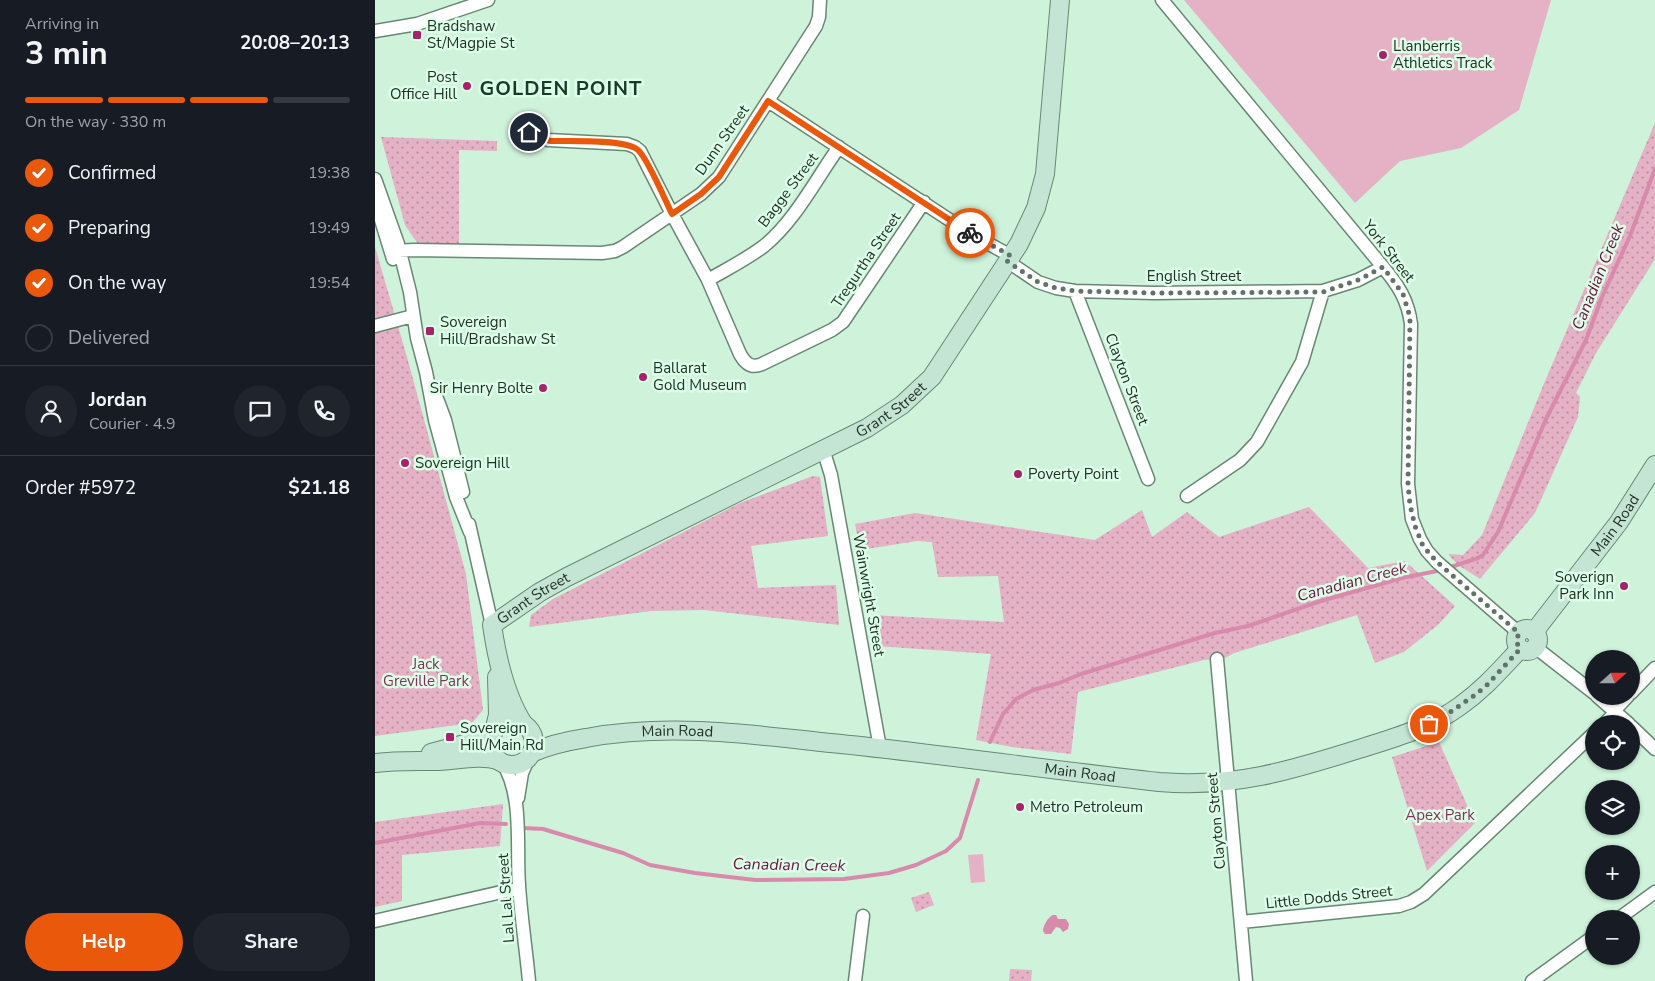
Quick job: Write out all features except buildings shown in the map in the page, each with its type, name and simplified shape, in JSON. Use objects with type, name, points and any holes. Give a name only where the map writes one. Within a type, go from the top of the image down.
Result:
[{"type":"main road","name":"Grant Street","points":[[492,628],[540,592],[567,577],[884,418],[923,387],[938,370],[1009,258],[1030,222],[1041,194],[1045,174],[1059,0]]},
{"type":"main road","name":"Main Road","points":[[526,726],[554,734],[709,730],[1188,784],[1229,782],[1297,768],[1389,739],[1429,724],[1443,717],[1487,685],[1527,640],[1619,522],[1655,465]]},
{"type":"main road","points":[[399,760],[438,761],[488,758],[508,764],[517,764],[524,761],[531,754],[534,739],[515,710],[508,692],[492,628]]},
{"type":"main road","points":[[492,628],[498,706],[491,747],[493,754],[499,760]]},
{"type":"main road","points":[[375,763],[399,760],[454,748],[478,740],[493,732],[507,721],[516,721],[526,726]]},
{"type":"main road","name":"Main Road","points":[[531,754],[553,744],[605,734]]},
{"type":"street","points":[[375,31],[417,24],[488,0]]},
{"type":"street","name":"Dunn Street","points":[[396,251],[611,252],[623,247],[701,194],[719,177],[818,23],[820,0]]},
{"type":"street","name":"York Street","points":[[1162,0],[1400,288],[1409,312],[1411,324],[1408,484],[1412,519],[1420,539],[1437,562],[1527,640],[1585,686]]},
{"type":"street","name":"English Street","points":[[768,101],[1009,258],[1044,284],[1075,291],[1154,293],[1323,292],[1358,280],[1383,267]]},
{"type":"street","points":[[520,128],[548,140],[621,143],[635,147],[643,155],[708,280]]},
{"type":"street","name":"Bagge Street","points":[[708,280],[769,242],[792,216],[839,147]]},
{"type":"street","points":[[375,179],[381,220],[396,251],[410,292],[417,338]]},
{"type":"street","name":"Tregurtha Street","points":[[708,280],[740,354],[749,365],[758,366],[832,330],[843,322],[924,202]]},
{"type":"street","points":[[396,251],[397,278],[442,412],[446,446],[465,501],[470,532],[492,628]]},
{"type":"street","name":"Clayton Street","points":[[1075,291],[1148,478]]},
{"type":"street","points":[[1187,496],[1240,460],[1257,442],[1302,362],[1323,292]]},
{"type":"street","points":[[375,326],[409,317]]},
{"type":"street","name":"Wainwright Street","points":[[823,449],[831,475],[880,748]]},
{"type":"street","name":"Clayton Street","points":[[1217,659],[1246,981]]},
{"type":"street","points":[[1640,683],[1655,668]]},
{"type":"street","points":[[1608,705],[1620,715]]},
{"type":"street","points":[[1612,715],[1621,705]]},
{"type":"street","points":[[1640,735],[1655,749]]},
{"type":"street","name":"Little Dodds Street","points":[[1241,922],[1399,906],[1411,902],[1430,888],[1585,742]]},
{"type":"street","name":"Lal Lal Street","points":[[516,813],[522,773],[531,754]]},
{"type":"street","name":"Lal Lal Street","points":[[499,760],[511,781],[516,813],[519,888],[529,981]]},
{"type":"street","points":[[375,921],[519,888]]},
{"type":"street","points":[[1630,910],[1655,892]]},
{"type":"street","points":[[855,981],[863,916]]},
{"type":"street","points":[[1532,981],[1585,943]]},
{"type":"green space","name":"Llanberris Athletics Track","points":[[1184,0],[1551,0],[1519,110],[1461,148],[1400,161],[1355,203]]},
{"type":"green space","points":[[1655,123],[1655,259],[1596,353],[1576,393],[1580,397],[1578,417],[1535,513],[1480,579],[1458,565],[1448,554],[1463,555],[1482,535]]},
{"type":"green space","points":[[381,137],[497,141],[497,151],[459,150],[459,245],[418,244],[405,225]]},
{"type":"green space","name":"Jack Greville Park","points":[[375,247],[466,574],[483,710],[472,723],[375,736]]},
{"type":"green space","points":[[813,476],[820,477],[828,536],[751,546],[758,588],[836,585],[839,625],[704,610],[651,611],[529,627],[531,615],[553,599],[740,503]]},
{"type":"green space","points":[[1309,507],[1368,568],[1405,561],[1455,606],[1439,624],[1404,652],[1375,663],[1357,615],[1234,653],[1225,658],[1204,660],[1078,692],[1071,754],[1012,747],[976,740],[991,654],[877,646],[871,615],[1004,622],[998,576],[938,577],[932,542],[917,541],[860,550],[855,524],[915,513],[1095,540],[1142,510],[1152,537],[1187,512],[1219,537]]},
{"type":"green space","name":"Apex Park","points":[[1439,742],[1475,823],[1427,871],[1392,757]]},
{"type":"green space","points":[[503,804],[500,846],[402,855],[402,901],[375,907],[375,822]]},
{"type":"green space","points":[[983,854],[985,882],[971,883],[968,855]]},
{"type":"green space","points":[[929,892],[934,905],[916,912],[911,898]]},
{"type":"green space","points":[[1010,969],[1032,970],[1031,981],[1009,981]]},
{"type":"shaded area","points":[[1053,915],[1056,915],[1058,919],[1066,919],[1069,924],[1068,929],[1063,932],[1060,928],[1056,927],[1051,934],[1045,934],[1043,931],[1045,924]]},
{"type":"waterway","name":"Canadian Creek","points":[[1448,568],[1483,555],[1498,532],[1546,419],[1586,340],[1602,297],[1630,236],[1655,169]]},
{"type":"waterway","name":"Canadian Creek","points":[[990,742],[1003,714],[1016,699],[1033,690],[1215,633],[1248,626],[1321,601],[1402,578],[1442,570]]},
{"type":"waterway","name":"Canadian Creek","points":[[524,828],[543,829],[623,853],[650,865],[695,873],[755,880],[844,879],[889,873],[916,865],[946,851],[960,838],[978,780]]},
{"type":"waterway","name":"Canadian Creek","points":[[375,843],[480,823],[506,824]]},
{"type":"way so far","points":[[970,233],[1011,256],[1007,261],[1038,282],[1075,291],[1154,293],[1323,292],[1358,280],[1383,267],[1403,294],[1411,324],[1408,484],[1412,519],[1417,534],[1432,558],[1519,633],[1516,641],[1520,649],[1497,675],[1459,707],[1429,724]]},
{"type":"place","name":"Bradshaw St/Magpie St","points":[[417,35]]},
{"type":"place","name":"Llanberris Athletics Track","points":[[1383,55]]},
{"type":"place","name":"Post Office Hill","points":[[467,86]]},
{"type":"place","name":"Sovereign Hill/Bradshaw St","points":[[430,331]]},
{"type":"place","name":"Ballarat Gold Museum","points":[[643,377]]},
{"type":"place","name":"Sir Henry Bolte","points":[[543,388]]},
{"type":"place","name":"Sovereign Hill","points":[[405,463]]},
{"type":"place","name":"Poverty Point","points":[[1018,474]]},
{"type":"place","name":"Soverign Park Inn","points":[[1624,586]]},
{"type":"place","name":"Sovereign Hill/Main Rd","points":[[450,737]]},
{"type":"place","name":"Metro Petroleum","points":[[1020,807]]},
{"type":"district","name":"GOLDEN POINT","points":[[561,88]]},
{"type":"route","points":[[529,132],[542,139],[551,141],[621,143],[635,147],[643,155],[672,214],[701,194],[719,177],[768,101],[970,233]]}]
